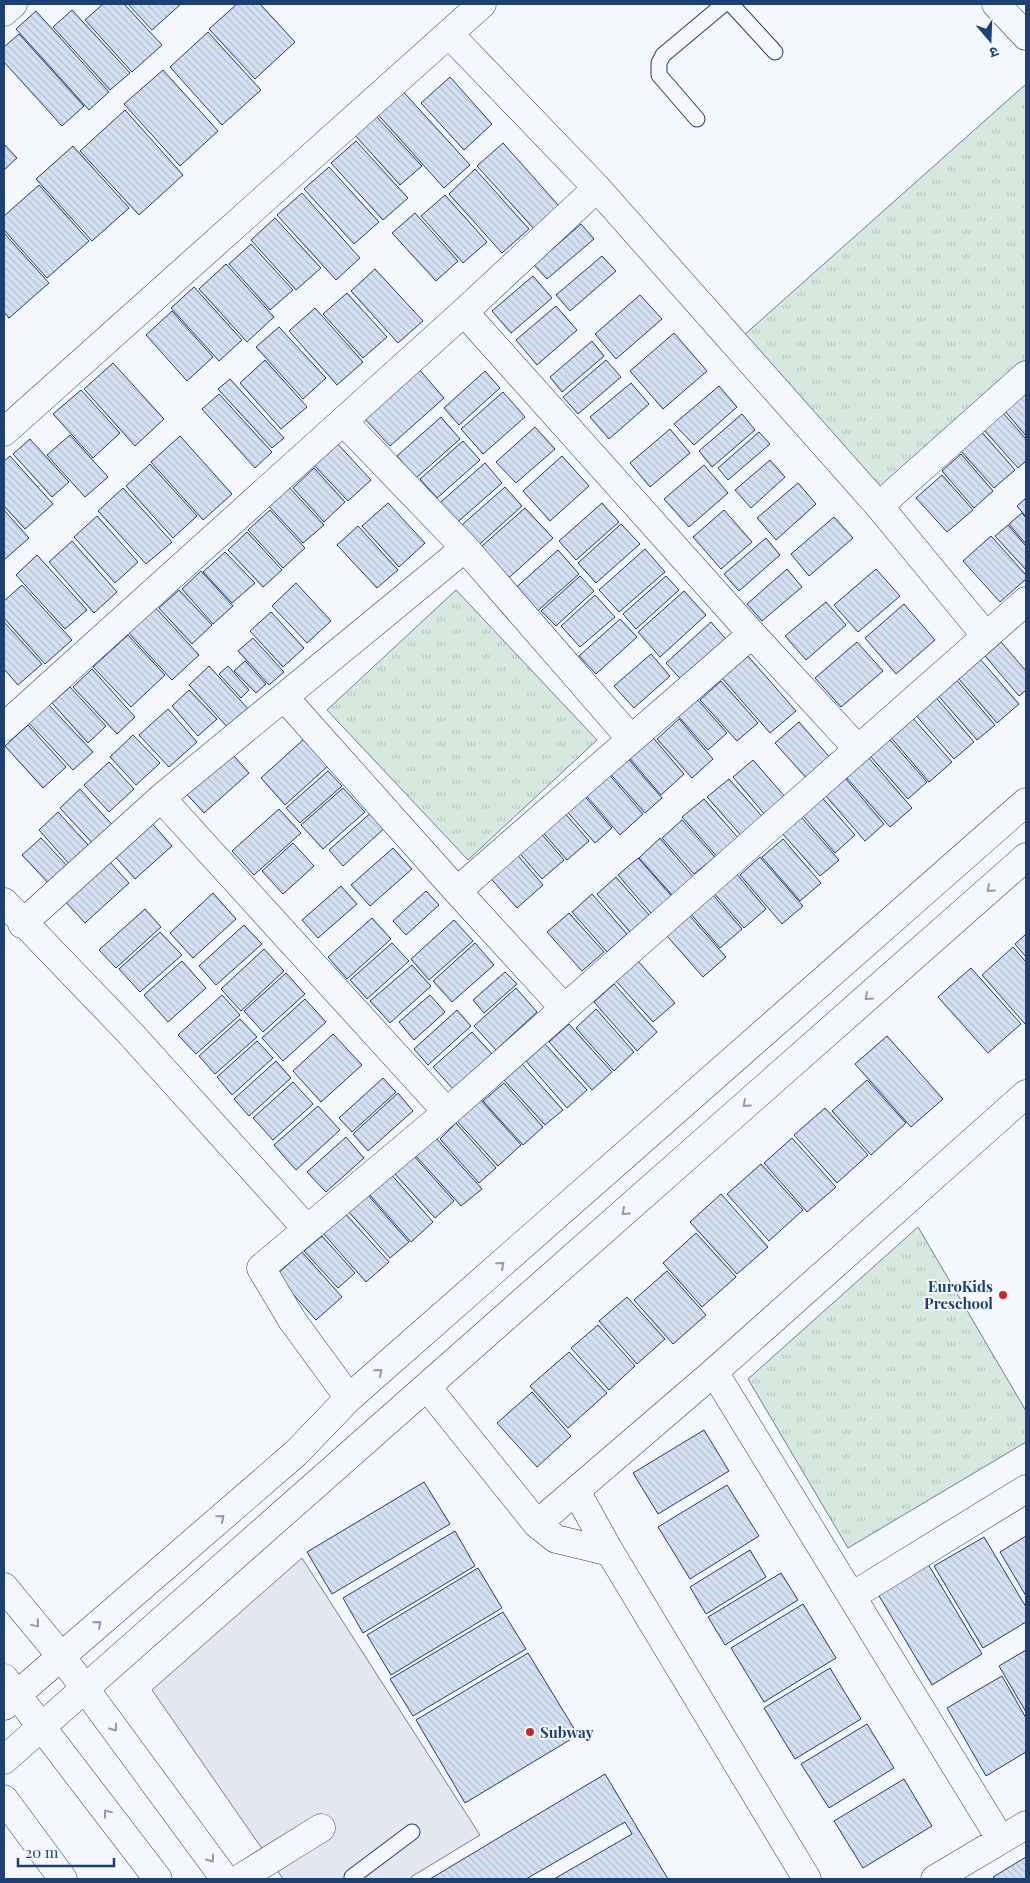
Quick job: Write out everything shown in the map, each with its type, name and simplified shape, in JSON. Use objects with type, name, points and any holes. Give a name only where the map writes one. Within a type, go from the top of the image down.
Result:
[{"type":"street","points":[[4,12],[13,4]]},
{"type":"street","points":[[4,432],[482,4]]},
{"type":"street","points":[[996,4],[1026,36]]},
{"type":"street","points":[[449,34],[597,188],[880,506],[986,636]]},
{"type":"street","points":[[4,727],[464,312],[597,188]]},
{"type":"street","points":[[464,312],[752,634],[858,749]]},
{"type":"street","points":[[880,506],[1026,375]]},
{"type":"street","points":[[343,420],[465,548],[631,739]]},
{"type":"street","points":[[22,924],[161,798],[465,548]]},
{"type":"street","points":[[349,1398],[292,1320],[261,1268],[447,1112],[1026,601]]},
{"type":"street","points":[[457,891],[752,634]]},
{"type":"street","points":[[284,696],[564,1008]]},
{"type":"street","points":[[161,798],[447,1112]]},
{"type":"street","points":[[158,1879],[41,1727],[8,1693],[61,1656],[296,1453],[349,1398],[1026,802]]},
{"type":"street","points":[[4,1760],[1026,857]]},
{"type":"street","points":[[4,902],[22,924],[130,1032],[307,1229]]},
{"type":"street","points":[[537,1524],[714,1372],[1026,1094]]},
{"type":"street","points":[[714,1372],[1001,1840]]},
{"type":"street","points":[[427,1387],[537,1524],[556,1539],[610,1552]]},
{"type":"street","points":[[852,1596],[1026,1489]]},
{"type":"street","points":[[576,1491],[610,1552],[807,1879]]},
{"type":"street","points":[[4,1587],[61,1656],[226,1879]]},
{"type":"street","points":[[4,1799],[63,1879]]},
{"type":"street","points":[[935,1879],[1026,1825]]},
{"type":"street","points":[[239,1879],[321,1828]]},
{"type":"lane","points":[[697,119],[658,75],[659,63],[663,55],[724,4]]},
{"type":"lane","points":[[731,4],[775,52]]},
{"type":"lane","points":[[352,1877],[412,1832]]},
{"type":"green space","points":[[1026,84],[1026,364],[882,492],[743,336]]},
{"type":"green space","points":[[456,590],[597,740],[468,860],[327,710]]},
{"type":"green space","points":[[918,1227],[1026,1411],[1026,1442],[848,1548],[748,1379]]},
{"type":"shaded area","points":[[302,1558],[480,1835],[411,1877],[412,1879],[283,1879],[152,1690]]},
{"type":"building","points":[[103,4],[124,4],[162,45],[132,72],[85,20]]},
{"type":"building","points":[[128,4],[181,4],[152,30]]},
{"type":"building","points":[[237,4],[260,4],[295,42],[255,79],[209,29]]},
{"type":"building","points":[[72,10],[130,73],[110,90],[53,27]]},
{"type":"building","points":[[36,11],[109,92],[89,110],[16,29]]},
{"type":"building","points":[[208,32],[261,90],[222,125],[170,67]]},
{"type":"building","points":[[19,34],[84,106],[62,126],[4,62],[4,47]]},
{"type":"building","points":[[163,70],[218,131],[180,166],[124,104]]},
{"type":"building","points":[[450,77],[492,124],[464,150],[421,103]]},
{"type":"building","points":[[398,86],[470,165],[444,188],[373,109]]},
{"type":"building","points":[[125,110],[183,175],[139,215],[80,151]]},
{"type":"building","points":[[373,113],[422,166],[400,185],[352,132]]},
{"type":"building","points":[[356,141],[408,198],[383,220],[331,163]]},
{"type":"building","points":[[503,143],[559,206],[534,229],[477,166]]},
{"type":"building","points":[[4,144],[17,158],[4,170]]},
{"type":"building","points":[[73,146],[129,208],[92,241],[36,179]]},
{"type":"building","points":[[329,167],[379,222],[354,244],[304,189]]},
{"type":"building","points":[[475,169],[529,229],[502,253],[449,194]]},
{"type":"building","points":[[39,185],[89,241],[47,278],[4,230],[4,216]]},
{"type":"building","points":[[302,193],[360,258],[336,280],[277,215]]},
{"type":"building","points":[[445,195],[487,242],[463,263],[421,216]]},
{"type":"building","points":[[415,213],[458,261],[436,281],[392,233]]},
{"type":"building","points":[[275,218],[321,268],[296,290],[251,240]]},
{"type":"building","points":[[581,224],[594,239],[547,279],[534,265]]},
{"type":"building","points":[[4,233],[49,283],[9,318],[4,312]]},
{"type":"building","points":[[251,244],[293,290],[270,310],[229,264]]},
{"type":"building","points":[[602,256],[616,271],[570,311],[556,295]]},
{"type":"building","points":[[226,264],[274,317],[247,342],[199,289]]},
{"type":"building","points":[[375,269],[423,321],[398,343],[351,291]]},
{"type":"building","points":[[533,276],[552,298],[511,333],[492,311]]},
{"type":"building","points":[[194,287],[242,340],[219,361],[171,308]]},
{"type":"building","points":[[347,293],[387,337],[363,358],[323,314]]},
{"type":"building","points":[[640,295],[662,319],[616,359],[595,334]]},
{"type":"building","points":[[556,306],[577,330],[537,365],[516,340]]},
{"type":"building","points":[[315,308],[363,362],[337,385],[289,331]]},
{"type":"building","points":[[172,311],[213,357],[187,381],[146,335]]},
{"type":"building","points":[[279,327],[326,378],[303,399],[256,347]]},
{"type":"building","points":[[674,333],[707,371],[663,409],[630,371]]},
{"type":"building","points":[[592,341],[604,356],[562,392],[550,377]]},
{"type":"building","points":[[265,360],[307,407],[281,429],[240,383]]},
{"type":"building","points":[[606,360],[621,377],[578,414],[563,397]]},
{"type":"building","points":[[113,363],[164,419],[135,446],[84,389]]},
{"type":"building","points":[[417,367],[444,398],[390,446],[362,416]]},
{"type":"building","points":[[485,371],[500,388],[459,425],[444,408]]},
{"type":"building","points":[[230,379],[284,438],[272,448],[218,389]]},
{"type":"building","points":[[631,383],[649,404],[609,439],[590,417]]},
{"type":"building","points":[[719,386],[737,407],[694,445],[674,424]]},
{"type":"building","points":[[81,390],[120,433],[93,458],[53,414]]},
{"type":"building","points":[[503,392],[525,417],[483,454],[461,429]]},
{"type":"building","points":[[1026,393],[1026,436],[1004,410]]},
{"type":"building","points":[[219,394],[272,452],[255,468],[202,409]]},
{"type":"building","points":[[1003,413],[1026,439],[1026,461],[1018,468],[984,430]]},
{"type":"building","points":[[742,414],[755,430],[712,467],[699,451]]},
{"type":"building","points":[[441,417],[460,439],[416,478],[397,456]]},
{"type":"building","points":[[535,427],[555,449],[516,483],[496,462]]},
{"type":"building","points":[[670,429],[690,453],[650,487],[630,463]]},
{"type":"building","points":[[980,430],[1015,470],[994,488],[959,449]]},
{"type":"building","points":[[759,432],[770,444],[728,480],[718,468]]},
{"type":"building","points":[[70,435],[108,477],[85,497],[47,455]]},
{"type":"building","points":[[180,436],[232,494],[203,520],[151,462]]},
{"type":"building","points":[[30,439],[69,482],[52,497],[13,454]]},
{"type":"building","points":[[334,440],[371,480],[348,501],[310,461]]},
{"type":"building","points":[[463,441],[480,460],[437,498],[420,479]]},
{"type":"building","points":[[961,454],[993,491],[974,508],[942,471]]},
{"type":"building","points":[[10,456],[53,504],[25,529],[4,506],[4,461]]},
{"type":"building","points":[[562,456],[589,486],[550,521],[523,491]]},
{"type":"building","points":[[770,460],[785,477],[751,508],[735,490]]},
{"type":"building","points":[[485,463],[502,483],[452,527],[434,508]]},
{"type":"building","points":[[150,464],[197,516],[173,538],[126,486]]},
{"type":"building","points":[[704,465],[728,493],[689,527],[664,499]]},
{"type":"building","points":[[314,468],[345,502],[324,522],[293,488]]},
{"type":"building","points":[[942,475],[973,510],[947,532],[916,498]]},
{"type":"building","points":[[285,483],[324,525],[303,543],[265,502]]},
{"type":"building","points":[[798,483],[816,504],[776,540],[757,518]]},
{"type":"building","points":[[505,487],[522,506],[472,551],[455,531]]},
{"type":"building","points":[[123,488],[172,542],[146,564],[98,511]]},
{"type":"building","points":[[1026,498],[1026,517],[1017,506]]},
{"type":"building","points":[[388,503],[425,543],[399,567],[362,526]]},
{"type":"building","points":[[602,503],[619,522],[576,560],[559,541]]},
{"type":"building","points":[[525,508],[553,538],[502,584],[474,553]]},
{"type":"building","points":[[4,510],[29,538],[4,560]]},
{"type":"building","points":[[270,510],[305,548],[283,568],[248,530]]},
{"type":"building","points":[[724,510],[752,542],[721,569],[693,537]]},
{"type":"building","points":[[1022,513],[1026,518],[1026,544],[1009,524]]},
{"type":"building","points":[[97,516],[138,562],[115,583],[74,537]]},
{"type":"building","points":[[834,517],[853,538],[809,576],[791,554]]},
{"type":"building","points":[[621,524],[640,544],[596,583],[578,563]]},
{"type":"building","points":[[1008,525],[1026,546],[1026,570],[995,536]]},
{"type":"building","points":[[358,526],[398,570],[377,588],[337,545]]},
{"type":"building","points":[[247,532],[282,570],[263,587],[228,550]]},
{"type":"building","points":[[991,536],[1026,575],[1026,579],[1000,602],[963,561]]},
{"type":"building","points":[[766,538],[780,555],[739,591],[724,574]]},
{"type":"building","points":[[72,541],[117,592],[94,613],[49,562]]},
{"type":"building","points":[[645,549],[665,572],[619,612],[599,590]]},
{"type":"building","points":[[558,550],[579,574],[533,615],[512,591]]},
{"type":"building","points":[[225,552],[255,583],[232,603],[203,572]]},
{"type":"building","points":[[37,555],[87,610],[65,629],[16,575]]},
{"type":"building","points":[[787,569],[802,587],[762,621],[747,604]]},
{"type":"building","points":[[876,569],[900,596],[858,632],[834,605]]},
{"type":"building","points":[[201,571],[233,606],[213,624],[182,589]]},
{"type":"building","points":[[580,576],[594,591],[556,626],[541,611]]},
{"type":"building","points":[[666,576],[679,590],[636,629],[623,614]]},
{"type":"building","points":[[296,583],[331,621],[307,643],[272,606]]},
{"type":"building","points":[[22,585],[72,640],[45,664],[4,618],[4,601]]},
{"type":"building","points":[[179,590],[212,625],[192,644],[159,608]]},
{"type":"building","points":[[684,591],[706,615],[660,657],[638,632]]},
{"type":"building","points":[[595,595],[615,617],[580,647],[561,626]]},
{"type":"building","points":[[826,602],[846,625],[806,660],[785,636]]},
{"type":"building","points":[[904,604],[935,640],[896,674],[865,638]]},
{"type":"building","points":[[153,605],[199,655],[172,680],[126,630]]},
{"type":"building","points":[[271,612],[304,648],[283,667],[250,631]]},
{"type":"building","points":[[620,619],[637,637],[596,674],[579,656]]},
{"type":"building","points":[[4,622],[42,664],[18,685],[4,669]]},
{"type":"building","points":[[711,622],[730,644],[685,684],[666,663]]},
{"type":"building","points":[[128,635],[165,675],[131,707],[93,667]]},
{"type":"building","points":[[253,638],[284,672],[269,685],[238,651]]},
{"type":"building","points":[[857,642],[883,671],[841,707],[815,678]]},
{"type":"building","points":[[1001,642],[1026,671],[1026,690],[1019,696],[985,656]]},
{"type":"building","points":[[974,652],[1019,704],[997,723],[952,671]]},
{"type":"building","points":[[651,654],[670,676],[634,708],[614,686]]},
{"type":"building","points":[[747,655],[796,711],[770,733],[721,677]]},
{"type":"building","points":[[245,661],[266,684],[256,693],[234,671]]},
{"type":"building","points":[[209,666],[250,711],[230,730],[189,685]]},
{"type":"building","points":[[228,666],[249,690],[241,698],[219,674]]},
{"type":"building","points":[[92,669],[135,717],[117,734],[73,687]]},
{"type":"building","points":[[954,677],[995,725],[977,740],[936,693]]},
{"type":"building","points":[[721,681],[758,723],[737,741],[700,700]]},
{"type":"building","points":[[70,687],[106,726],[88,743],[52,703]]},
{"type":"building","points":[[189,690],[217,719],[198,736],[172,706]]},
{"type":"building","points":[[933,694],[974,742],[954,759],[913,712]]},
{"type":"building","points":[[695,697],[727,733],[708,750],[676,714]]},
{"type":"building","points":[[48,704],[93,752],[73,770],[28,722]]},
{"type":"building","points":[[168,709],[197,742],[169,767],[139,735]]},
{"type":"building","points":[[910,715],[952,762],[929,782],[888,734]]},
{"type":"building","points":[[679,719],[713,759],[692,778],[657,739]]},
{"type":"building","points":[[799,722],[832,760],[809,781],[775,743]]},
{"type":"building","points":[[28,725],[66,767],[43,788],[5,746]]},
{"type":"building","points":[[883,732],[927,782],[908,799],[864,749]]},
{"type":"building","points":[[649,733],[684,774],[661,795],[625,753]]},
{"type":"building","points":[[133,735],[160,763],[136,785],[110,757]]},
{"type":"building","points":[[304,739],[328,766],[285,805],[261,778]]},
{"type":"building","points":[[227,748],[249,773],[204,813],[182,789]]},
{"type":"building","points":[[624,754],[662,798],[645,813],[606,769]]},
{"type":"building","points":[[868,757],[912,808],[890,827],[845,776]]},
{"type":"building","points":[[753,760],[786,798],[766,816],[733,777]]},
{"type":"building","points":[[109,762],[134,789],[109,812],[84,785]]},
{"type":"building","points":[[328,771],[342,786],[300,823],[286,808]]},
{"type":"building","points":[[606,771],[643,814],[620,835],[583,792]]},
{"type":"building","points":[[845,778],[884,824],[865,841],[825,795]]},
{"type":"building","points":[[729,779],[767,822],[745,840],[707,797]]},
{"type":"building","points":[[343,788],[365,812],[323,849],[301,825]]},
{"type":"building","points":[[80,789],[115,828],[95,846],[60,808]]},
{"type":"building","points":[[581,792],[612,828],[595,843],[563,807]]},
{"type":"building","points":[[819,794],[855,835],[835,853],[799,811]]},
{"type":"building","points":[[704,799],[741,841],[720,860],[682,817]]},
{"type":"building","points":[[279,809],[301,833],[254,875],[232,851]]},
{"type":"building","points":[[374,810],[388,825],[343,866],[329,850]]},
{"type":"building","points":[[562,810],[589,841],[567,860],[540,829]]},
{"type":"building","points":[[58,812],[91,848],[71,866],[39,830]]},
{"type":"building","points":[[801,817],[839,860],[820,876],[782,833]]},
{"type":"building","points":[[682,820],[715,857],[694,874],[662,838]]},
{"type":"building","points":[[150,821],[172,846],[135,879],[113,854]]},
{"type":"building","points":[[538,830],[564,860],[542,879],[516,849]]},
{"type":"building","points":[[41,838],[70,869],[51,886],[22,855]]},
{"type":"building","points":[[660,838],[695,879],[674,897],[639,858]]},
{"type":"building","points":[[783,839],[821,883],[800,901],[762,857]]},
{"type":"building","points":[[293,843],[314,866],[283,894],[262,871]]},
{"type":"building","points":[[393,848],[412,869],[370,906],[351,885]]},
{"type":"building","points":[[514,851],[543,885],[517,908],[487,874]]},
{"type":"building","points":[[760,857],[803,906],[782,924],[740,875]]},
{"type":"building","points":[[638,858],[677,902],[657,920],[618,875]]},
{"type":"building","points":[[108,860],[129,883],[85,923],[64,900]]},
{"type":"building","points":[[735,872],[766,909],[744,928],[712,891]]},
{"type":"building","points":[[616,877],[649,915],[630,932],[597,894]]},
{"type":"building","points":[[341,886],[357,904],[318,938],[302,920]]},
{"type":"building","points":[[426,891],[439,905],[406,935],[393,921]]},
{"type":"building","points":[[213,893],[236,919],[193,958],[170,933]]},
{"type":"building","points":[[592,894],[627,934],[607,952],[572,912]]},
{"type":"building","points":[[712,894],[742,929],[720,948],[690,913]]},
{"type":"building","points":[[145,909],[161,927],[116,968],[99,950]]},
{"type":"building","points":[[569,913],[604,952],[582,971],[547,932]]},
{"type":"building","points":[[690,916],[726,957],[703,977],[667,936]]},
{"type":"building","points":[[372,918],[391,939],[347,979],[328,957]]},
{"type":"building","points":[[454,920],[473,941],[429,980],[411,959]]},
{"type":"building","points":[[244,925],[262,944],[216,985],[199,966]]},
{"type":"building","points":[[160,932],[182,955],[140,992],[119,969]]},
{"type":"building","points":[[1026,934],[1026,957],[1015,944]]},
{"type":"building","points":[[392,943],[409,961],[367,999],[350,980]]},
{"type":"building","points":[[475,943],[494,965],[452,1002],[433,981]]},
{"type":"building","points":[[1013,947],[1026,962],[1026,1025],[982,975]]},
{"type":"building","points":[[264,949],[284,971],[241,1011],[221,989]]},
{"type":"building","points":[[182,961],[206,988],[168,1022],[144,995]]},
{"type":"building","points":[[638,961],[675,1003],[653,1022],[616,981]]},
{"type":"building","points":[[412,965],[431,986],[390,1023],[370,1001]]},
{"type":"building","points":[[971,968],[1021,1024],[988,1053],[938,997]]},
{"type":"building","points":[[505,972],[517,984],[484,1013],[473,1000]]},
{"type":"building","points":[[286,973],[305,994],[263,1032],[244,1011]]},
{"type":"building","points":[[614,984],[657,1032],[637,1051],[594,1002]]},
{"type":"building","points":[[516,988],[537,1012],[496,1050],[474,1026]]},
{"type":"building","points":[[222,995],[240,1015],[196,1054],[178,1035]]},
{"type":"building","points":[[430,995],[445,1012],[414,1040],[399,1022]]},
{"type":"building","points":[[305,999],[326,1022],[283,1061],[262,1038]]},
{"type":"building","points":[[596,1009],[634,1052],[614,1071],[576,1028]]},
{"type":"building","points":[[457,1010],[471,1026],[428,1065],[414,1049]]},
{"type":"building","points":[[240,1019],[257,1037],[215,1074],[199,1056]]},
{"type":"building","points":[[569,1024],[612,1072],[592,1090],[549,1042]]},
{"type":"building","points":[[472,1032],[493,1055],[454,1090],[433,1067]]},
{"type":"building","points":[[333,1034],[362,1065],[321,1102],[293,1071]]},
{"type":"building","points":[[887,1036],[943,1099],[911,1127],[855,1064]]},
{"type":"building","points":[[257,1041],[273,1058],[232,1095],[217,1077]]},
{"type":"building","points":[[545,1044],[587,1090],[567,1108],[526,1061]]},
{"type":"building","points":[[276,1061],[291,1078],[249,1116],[234,1099]]},
{"type":"building","points":[[522,1064],[563,1110],[545,1125],[504,1080]]},
{"type":"building","points":[[383,1078],[396,1092],[352,1132],[339,1118]]},
{"type":"building","points":[[867,1080],[906,1123],[871,1155],[832,1111]]},
{"type":"building","points":[[293,1082],[313,1104],[273,1140],[253,1118]]},
{"type":"building","points":[[504,1083],[543,1127],[523,1145],[483,1101]]},
{"type":"building","points":[[398,1093],[413,1111],[368,1151],[353,1134]]},
{"type":"building","points":[[480,1099],[521,1145],[498,1166],[456,1120]]},
{"type":"building","points":[[318,1106],[340,1130],[296,1170],[274,1145]]},
{"type":"building","points":[[825,1108],[868,1155],[837,1183],[794,1135]]},
{"type":"building","points":[[456,1123],[496,1168],[479,1183],[440,1139]]},
{"type":"building","points":[[346,1137],[364,1158],[326,1192],[307,1172]]},
{"type":"building","points":[[436,1138],[482,1189],[461,1206],[416,1156]]},
{"type":"building","points":[[792,1138],[836,1187],[807,1212],[764,1163]]},
{"type":"building","points":[[414,1156],[454,1201],[435,1218],[395,1174]]},
{"type":"building","points":[[761,1164],[803,1210],[769,1241],[727,1194]]},
{"type":"building","points":[[389,1172],[433,1222],[411,1242],[367,1192]]},
{"type":"building","points":[[366,1193],[409,1242],[390,1258],[347,1210]]},
{"type":"building","points":[[721,1194],[768,1247],[737,1274],[690,1222]]},
{"type":"building","points":[[344,1212],[389,1262],[366,1282],[322,1232]]},
{"type":"building","points":[[696,1233],[736,1277],[702,1307],[663,1263]]},
{"type":"building","points":[[322,1236],[355,1273],[338,1288],[304,1251]]},
{"type":"building","points":[[302,1252],[342,1297],[316,1320],[276,1275]]},
{"type":"building","points":[[667,1271],[706,1315],[673,1344],[634,1300]]},
{"type":"building","points":[[627,1297],[665,1339],[637,1364],[599,1321]]},
{"type":"building","points":[[598,1325],[635,1366],[609,1390],[571,1348]]},
{"type":"building","points":[[569,1352],[607,1393],[568,1428],[530,1386]]},
{"type":"building","points":[[532,1392],[571,1436],[537,1467],[497,1423]]},
{"type":"building","points":[[704,1430],[729,1471],[658,1514],[633,1473]]},
{"type":"building","points":[[424,1482],[450,1524],[332,1594],[307,1552]]},
{"type":"building","points":[[727,1485],[759,1536],[690,1579],[658,1527]]},
{"type":"building","points":[[455,1531],[475,1566],[363,1633],[343,1598]]},
{"type":"building","points":[[1026,1536],[1026,1596],[1000,1552]]},
{"type":"building","points":[[984,1537],[1026,1607],[1026,1622],[983,1648],[934,1566]]},
{"type":"building","points":[[750,1550],[766,1577],[706,1614],[690,1587]]},
{"type":"building","points":[[928,1564],[982,1654],[932,1685],[878,1594]]},
{"type":"building","points":[[478,1568],[502,1608],[391,1675],[367,1635]]},
{"type":"building","points":[[781,1573],[798,1600],[725,1645],[708,1617]]},
{"type":"building","points":[[803,1604],[836,1658],[764,1702],[731,1648]]},
{"type":"building","points":[[503,1612],[526,1649],[413,1716],[390,1679]]},
{"type":"building","points":[[1026,1650],[1026,1712],[999,1666]]},
{"type":"building","points":[[528,1653],[578,1735],[465,1803],[416,1720]]},
{"type":"building","points":[[830,1668],[861,1719],[795,1759],[764,1708]]},
{"type":"building","points":[[1002,1676],[1026,1718],[1026,1752],[986,1776],[947,1708]]},
{"type":"building","points":[[867,1724],[894,1768],[829,1808],[801,1764]]},
{"type":"building","points":[[605,1774],[668,1879],[554,1879],[632,1834],[625,1822],[526,1879],[430,1879]]},
{"type":"building","points":[[904,1779],[932,1826],[863,1868],[834,1821]]},
{"type":"building","points":[[1026,1857],[1026,1879],[995,1879],[993,1877]]},
{"type":"place","name":"EuroKids Preschool","points":[[1003,1295]]},
{"type":"place","name":"Subway","points":[[530,1732]]}]
